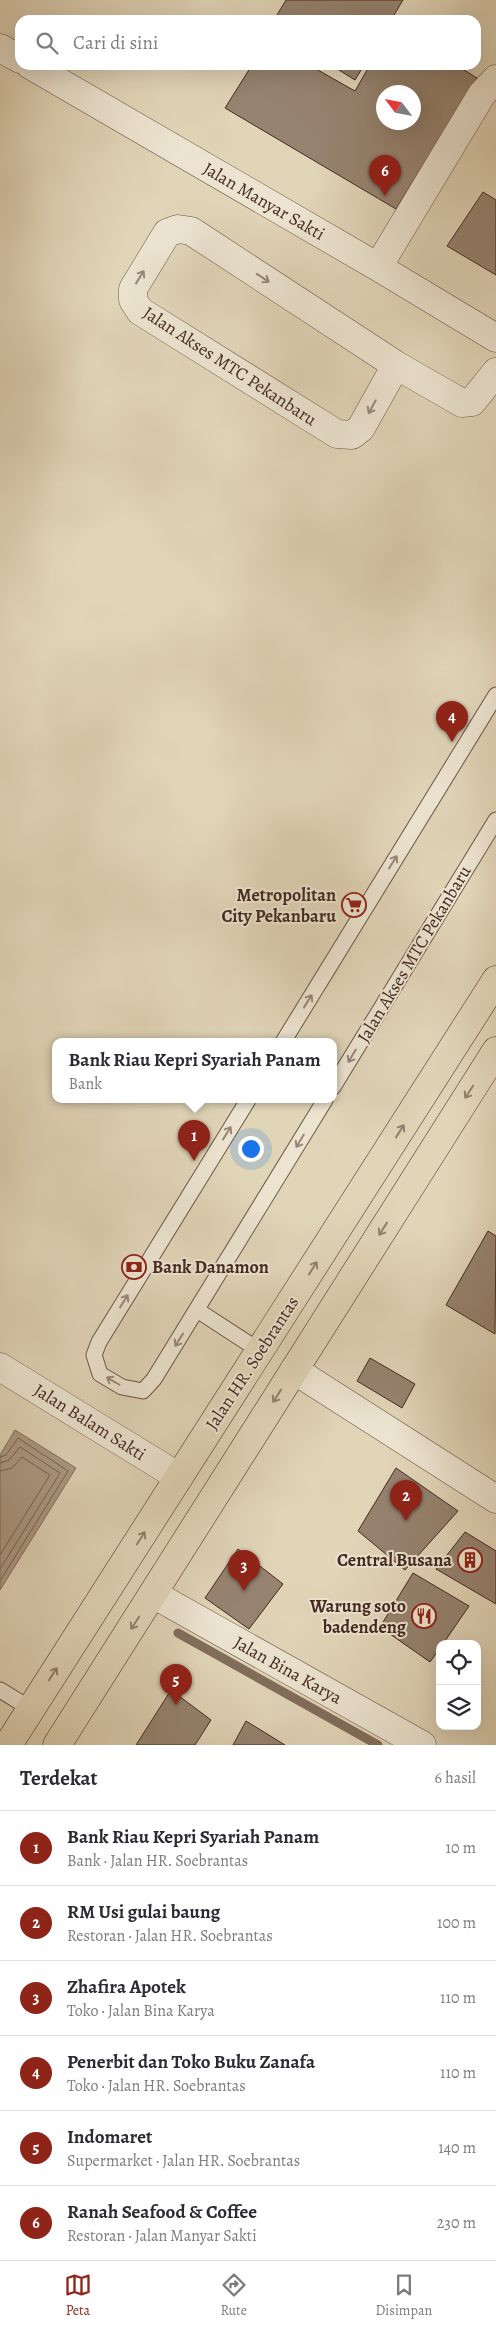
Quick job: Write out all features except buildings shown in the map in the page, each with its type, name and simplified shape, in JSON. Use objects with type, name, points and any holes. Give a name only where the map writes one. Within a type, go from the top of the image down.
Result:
[{"type":"main road","name":"Jalan HR. Soebrantas","points":[[8,1745],[496,980]]},
{"type":"main road","points":[[57,1745],[496,1051]]},
{"type":"street","points":[[0,48],[15,56]]},
{"type":"street","name":"Jalan Manyar Sakti","points":[[39,70],[378,267],[496,338]]},
{"type":"street","points":[[378,267],[482,94],[496,79]]},
{"type":"street","name":"Jalan Akses MTC Pekanbaru","points":[[396,365],[361,428],[352,435],[337,434],[140,311],[133,300],[132,289],[167,233],[178,229],[191,231],[396,365],[462,403],[472,402],[496,372]]},
{"type":"street","name":"Jalan Balam Sakti","points":[[0,1367],[179,1477]]},
{"type":"street","points":[[294,1370],[496,1499]]},
{"type":"street","name":"Jalan Bina Karya","points":[[153,1594],[422,1745]]},
{"type":"lane","points":[[285,1038],[496,695]]},
{"type":"lane","name":"Jalan Akses MTC Pekanbaru","points":[[337,1080],[496,820]]},
{"type":"lane","points":[[246,1103],[98,1342],[94,1355],[100,1374],[122,1387],[143,1391],[154,1379],[323,1103]]},
{"type":"lane","points":[[197,1310],[260,1351]]},
{"type":"lane","points":[[0,1690],[31,1708]]},
{"type":"water","points":[[15,1430],[76,1468],[0,1590],[0,1455]]},
{"type":"waterway","points":[[178,1633],[378,1745]]},
{"type":"place","name":"Ranah Seafood & Coffee","points":[[385,196]]},
{"type":"place","name":"Penerbit dan Toko Buku Zanafa","points":[[452,742]]},
{"type":"place","name":"Metropolitan City Pekanbaru","points":[[354,905]]},
{"type":"place","name":"Bank Riau Kepri Syariah Panam","points":[[194,1161]]},
{"type":"place","name":"Bank Danamon","points":[[134,1267]]},
{"type":"place","name":"RM Usi gulai baung","points":[[406,1521]]},
{"type":"place","name":"Central Busana","points":[[470,1560]]},
{"type":"place","name":"Zhafira Apotek","points":[[244,1591]]},
{"type":"place","name":"Warung soto badendeng","points":[[424,1616]]},
{"type":"place","name":"Indomaret","points":[[176,1705]]}]
